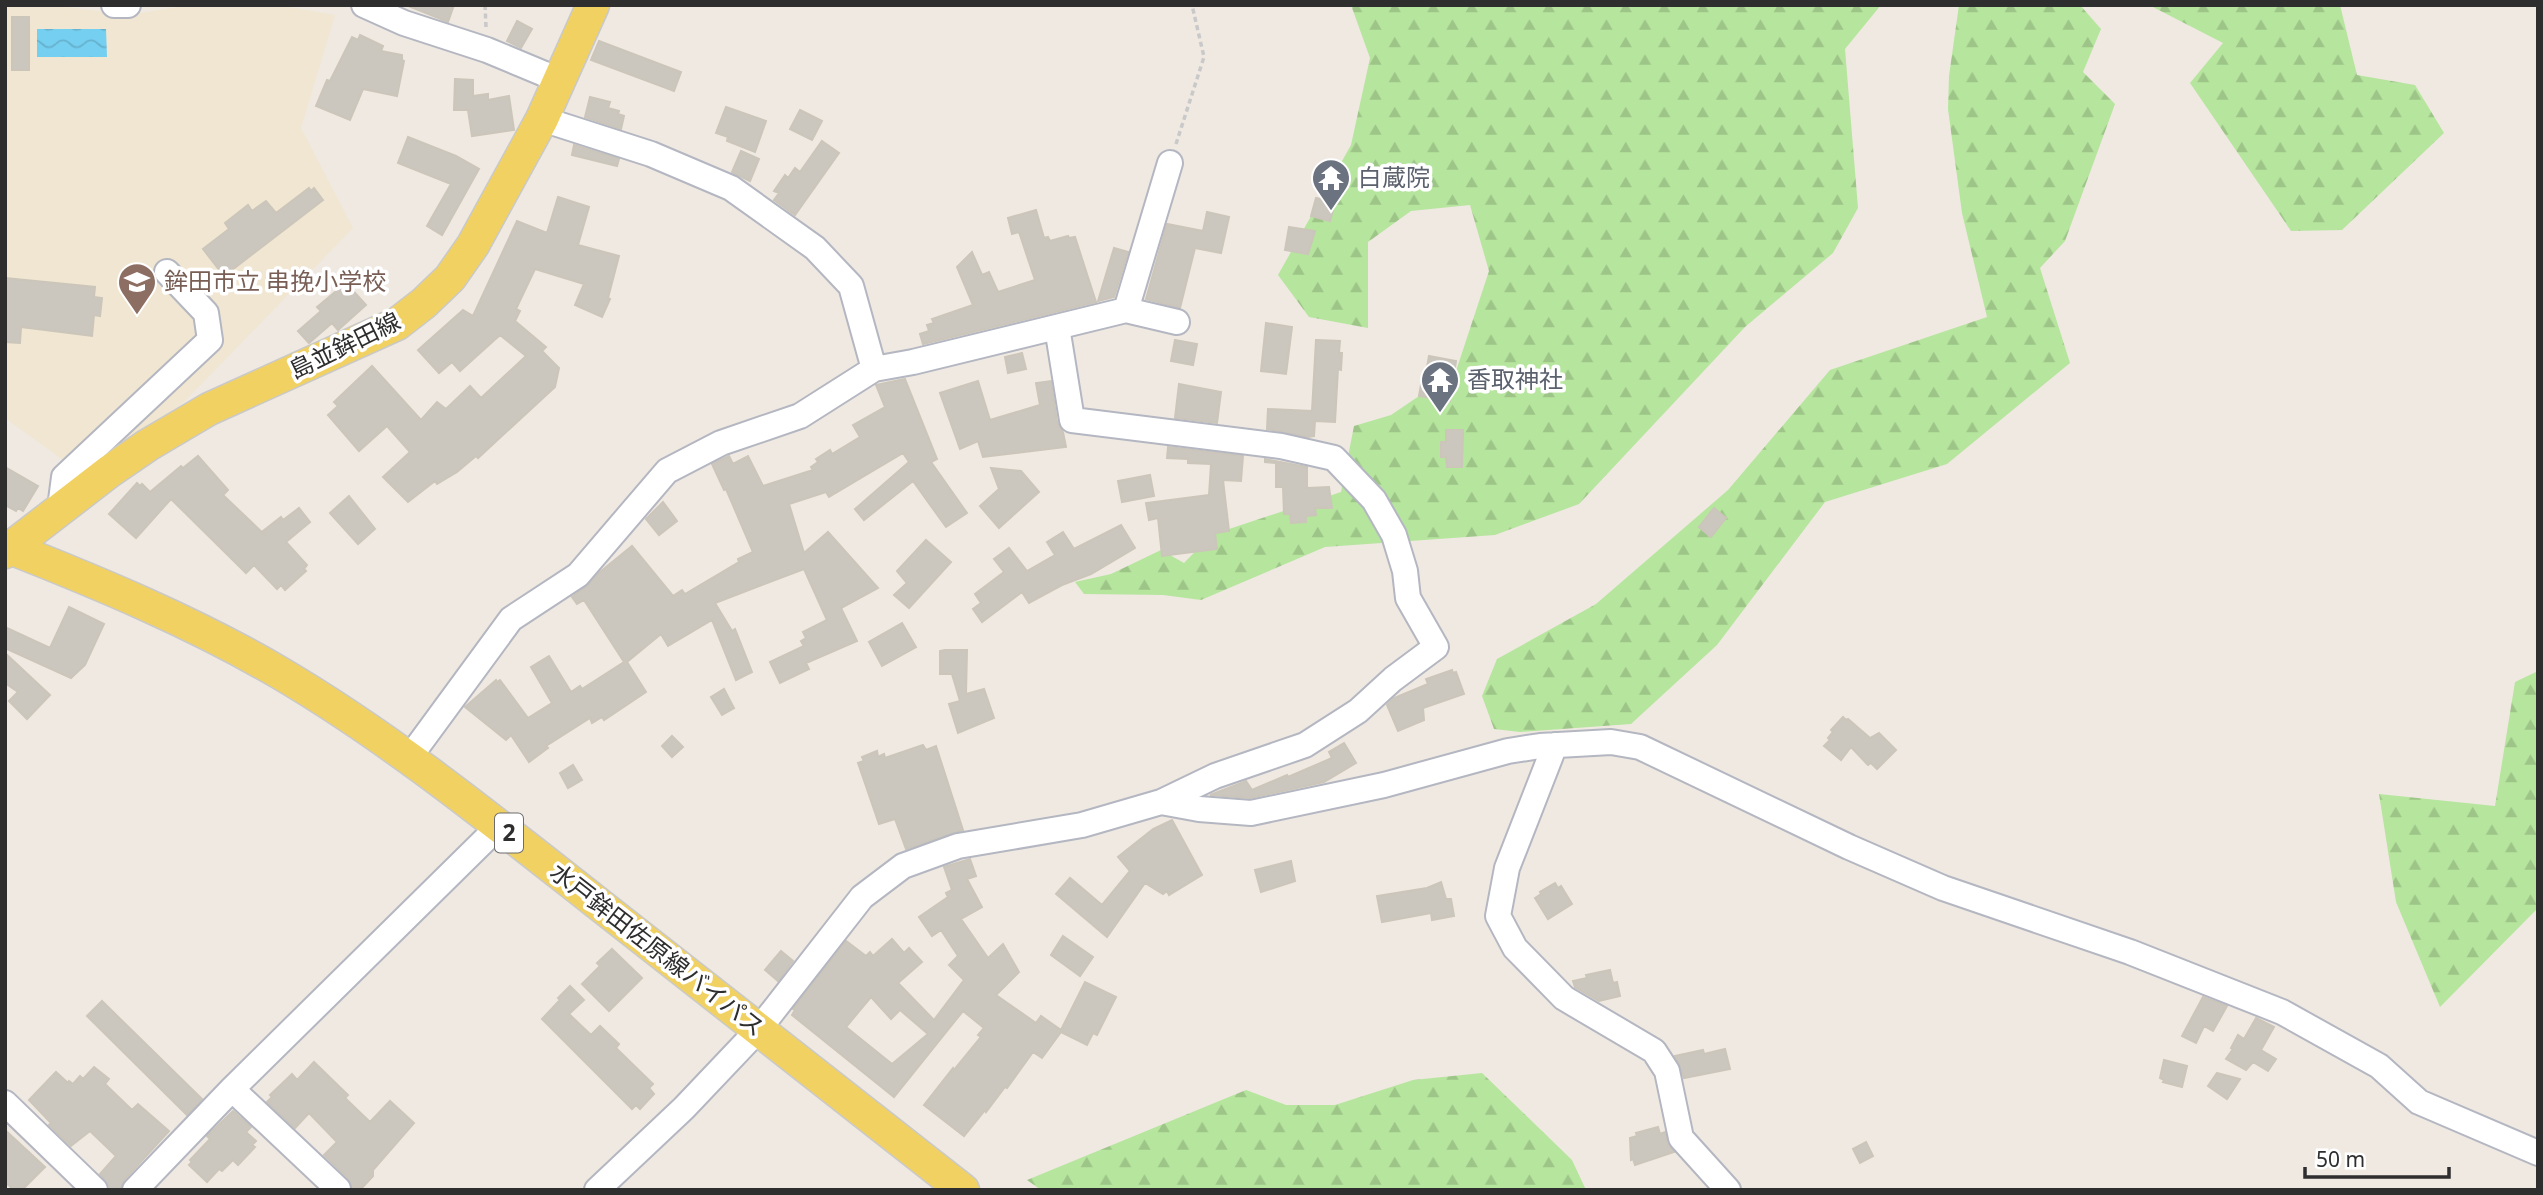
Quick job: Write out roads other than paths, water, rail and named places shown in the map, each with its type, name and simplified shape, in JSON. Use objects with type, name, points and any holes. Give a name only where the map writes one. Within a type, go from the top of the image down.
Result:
[{"type":"main road","name":"島並鉾田線","points":[[7,549],[110,471],[209,409],[397,324],[424,303],[450,278],[473,245],[542,119],[593,5]]},
{"type":"main road","name":"水戸鉾田佐原線バイパス","points":[[7,549],[65,569],[232,646],[328,703],[410,758],[499,825],[963,1190]]},
{"type":"street","points":[[114,5],[128,5]]},
{"type":"street","points":[[364,5],[404,23],[487,50],[559,80]]},
{"type":"street","points":[[542,119],[651,154],[731,188],[816,248],[851,286],[874,369]]},
{"type":"street","points":[[1126,310],[1170,163]]},
{"type":"street","points":[[60,509],[64,477],[210,340],[206,313],[167,272]]},
{"type":"street","points":[[410,758],[510,619],[578,575],[667,471],[721,443],[800,416],[874,369],[1126,310],[1177,322]]},
{"type":"street","points":[[597,1190],[684,1108],[759,1029],[862,897],[903,866],[958,846],[1082,825],[1161,802],[1215,776],[1305,745],[1358,710],[1393,679],[1436,647],[1408,598],[1405,571],[1395,535],[1374,500],[1334,458],[1281,446],[1072,420],[1057,327]]},
{"type":"street","points":[[1161,802],[1199,809],[1251,813],[1384,785],[1508,751],[1611,742],[1640,747],[1849,847],[1943,888],[2130,952],[2282,1012],[2379,1066],[2419,1102],[2538,1153]]},
{"type":"street","points":[[1555,745],[1507,868],[1498,916],[1515,948],[1564,998],[1654,1051],[1667,1071],[1681,1138],[1728,1190]]},
{"type":"street","points":[[135,1190],[232,1089],[499,825]]},
{"type":"street","points":[[232,1089],[338,1189]]},
{"type":"street","points":[[5,1103],[95,1190]]},
{"type":"water","points":[[37,29],[106,29],[107,57],[37,57]]},
{"type":"place","name":"白蔵院","points":[[1331,212]]},
{"type":"place","name":"鉾田市立 串挽小学校","points":[[137,316]]},
{"type":"place","name":"香取神社","points":[[1440,414]]}]
